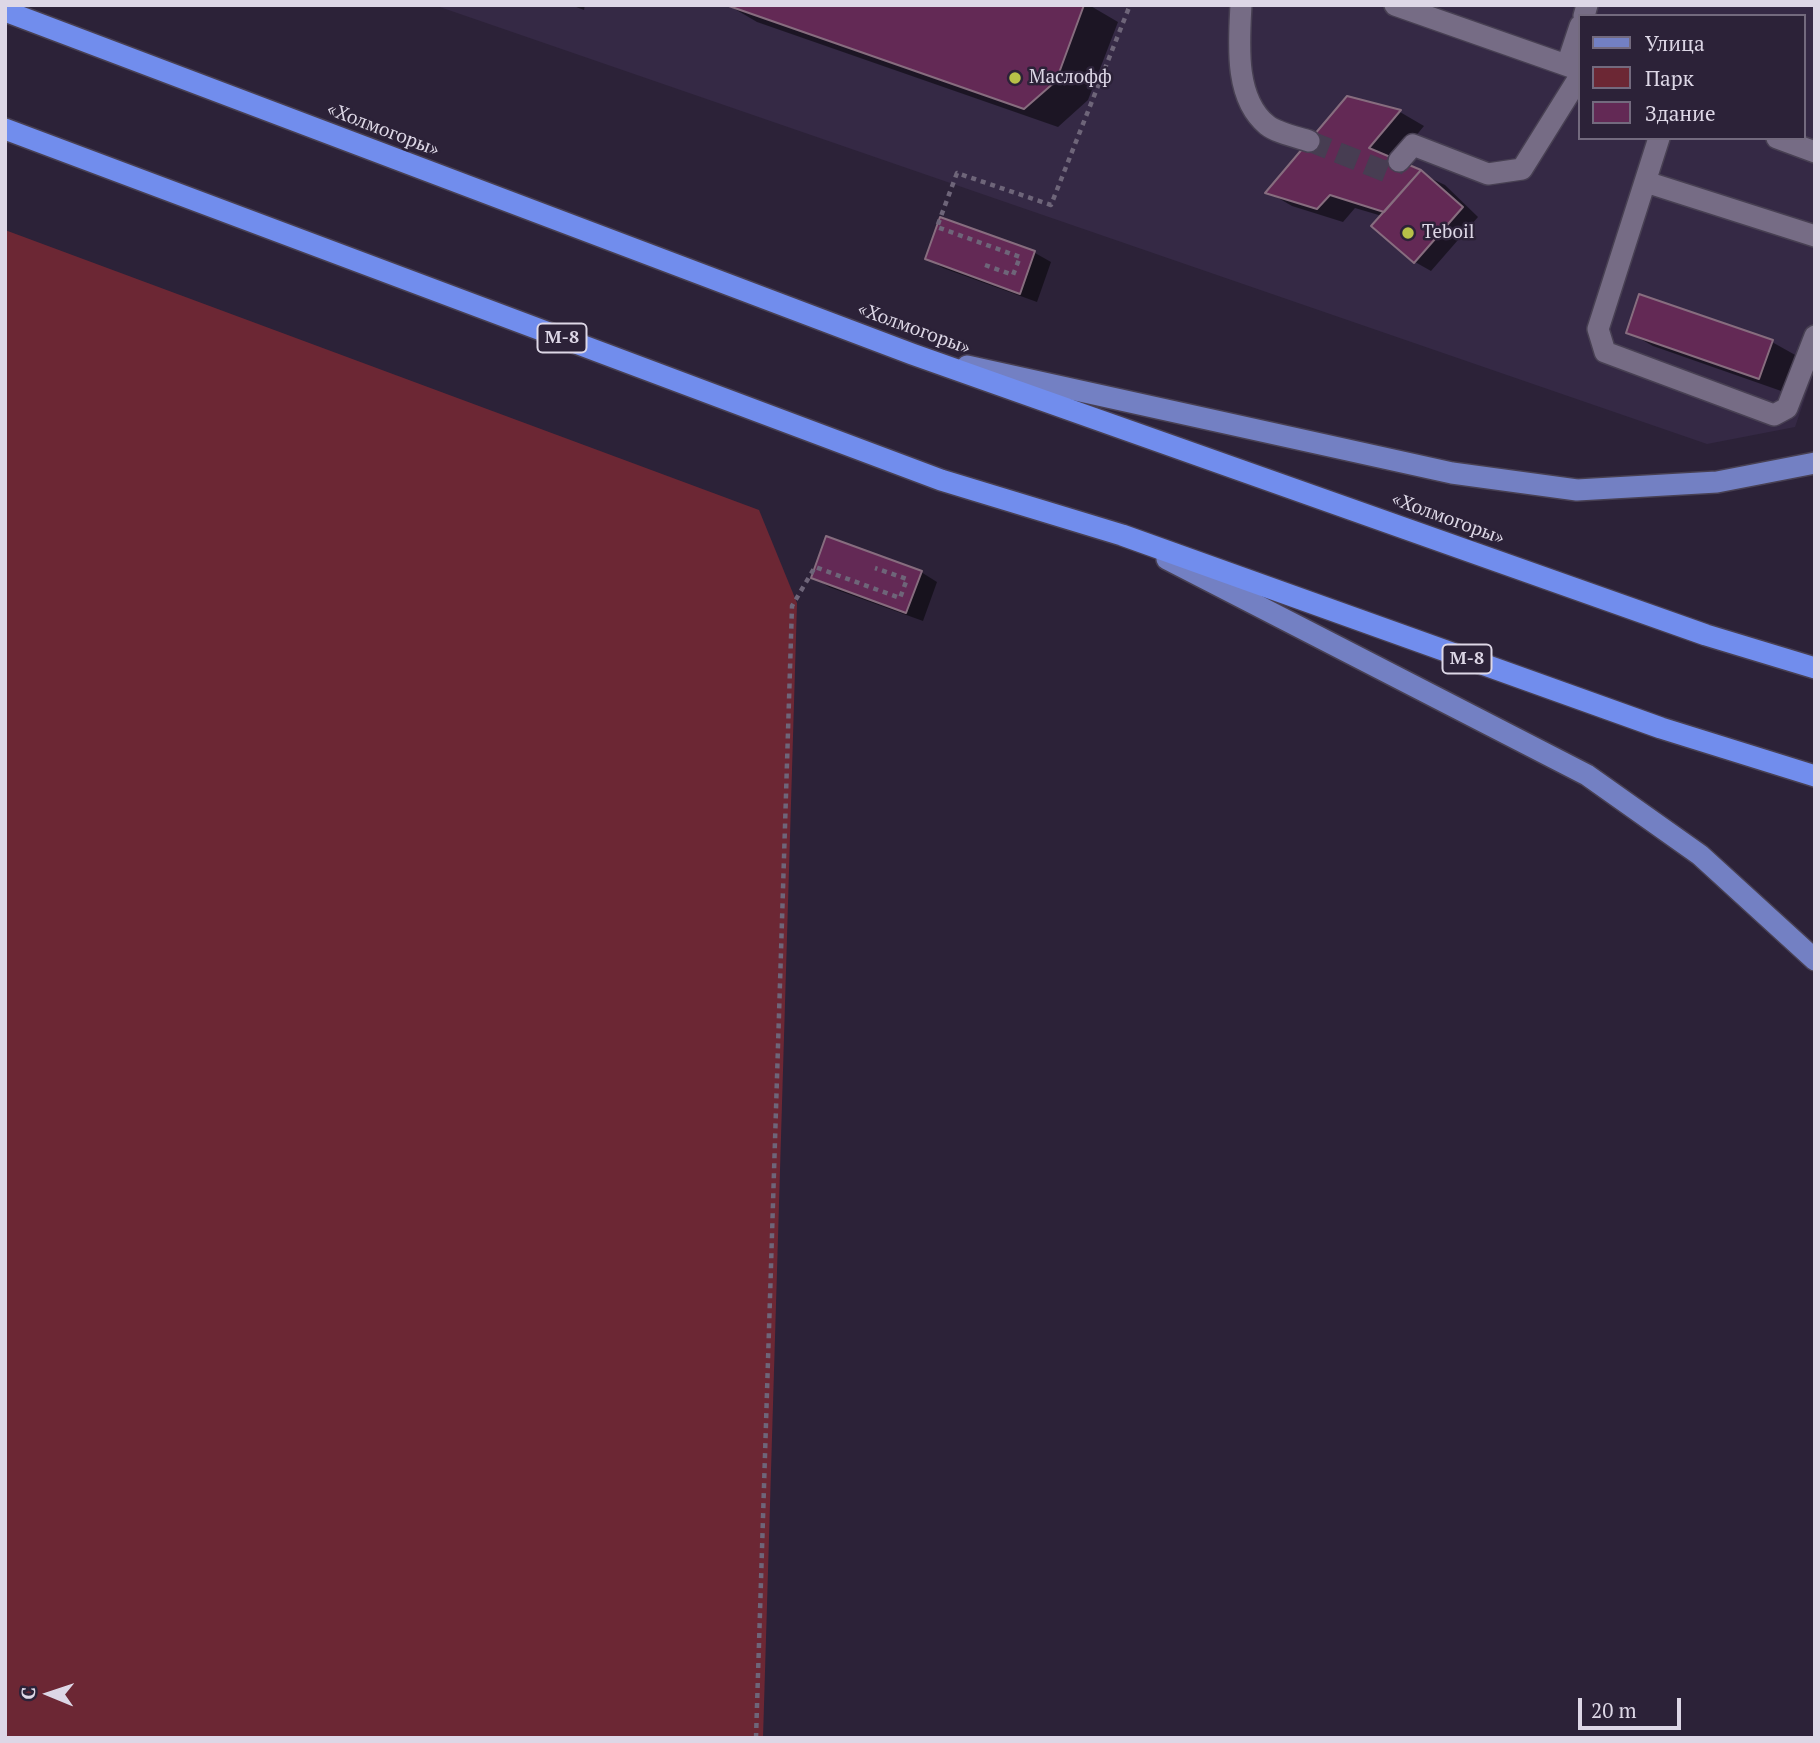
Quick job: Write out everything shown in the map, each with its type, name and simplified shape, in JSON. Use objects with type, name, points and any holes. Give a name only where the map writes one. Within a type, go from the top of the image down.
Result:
[{"type":"highway","name":"«Холмогоры»","points":[[5,11],[912,354],[1692,631],[1815,668]]},
{"type":"highway","name":"М-8","points":[[5,129],[941,480],[1122,535],[1661,728],[1815,776]]},
{"type":"main road","points":[[912,354],[1452,473],[1577,490],[1717,482],[1815,463]]},
{"type":"main road","points":[[1122,535],[1587,775],[1700,855],[1815,960]]},
{"type":"street","points":[[1241,5],[1238,47],[1247,97],[1268,126],[1308,142]]},
{"type":"street","points":[[1395,5],[1576,70]]},
{"type":"street","points":[[1399,161],[1413,145],[1489,174],[1522,169],[1576,70],[1578,48]]},
{"type":"street","points":[[1658,140],[1598,329],[1605,352],[1774,415],[1787,408],[1815,336]]},
{"type":"street","points":[[1782,140],[1815,152]]},
{"type":"street","points":[[1646,182],[1815,236]]},
{"type":"path","points":[[985,265],[1013,275],[1020,257],[937,227],[957,173],[1051,205],[1130,5]]},
{"type":"path","points":[[756,1738],[792,606],[815,567],[900,598],[906,579],[875,568]]},
{"type":"shaded area","points":[[434,5],[1815,5],[1815,369],[1795,427],[1707,444]]},
{"type":"green space","points":[[5,230],[759,510],[797,603],[763,1738],[5,1738]]},
{"type":"building","points":[[726,5],[1084,5],[1056,81],[1024,109]]},
{"type":"building","points":[[1347,96],[1401,110],[1369,148],[1421,170],[1384,212],[1330,195],[1317,209],[1265,193]]},
{"type":"building","points":[[1421,170],[1463,207],[1414,263],[1371,226]]},
{"type":"building","points":[[940,217],[1035,251],[1020,294],[925,259]]},
{"type":"building","points":[[1639,294],[1773,340],[1759,379],[1626,333]]},
{"type":"building","points":[[826,536],[922,571],[906,613],[811,578]]},
{"type":"tunnel","points":[[1309,141],[1389,173],[1399,161]]},
{"type":"place","name":"Маслофф","points":[[1015,78]]},
{"type":"place","name":"Teboil","points":[[1408,233]]}]
